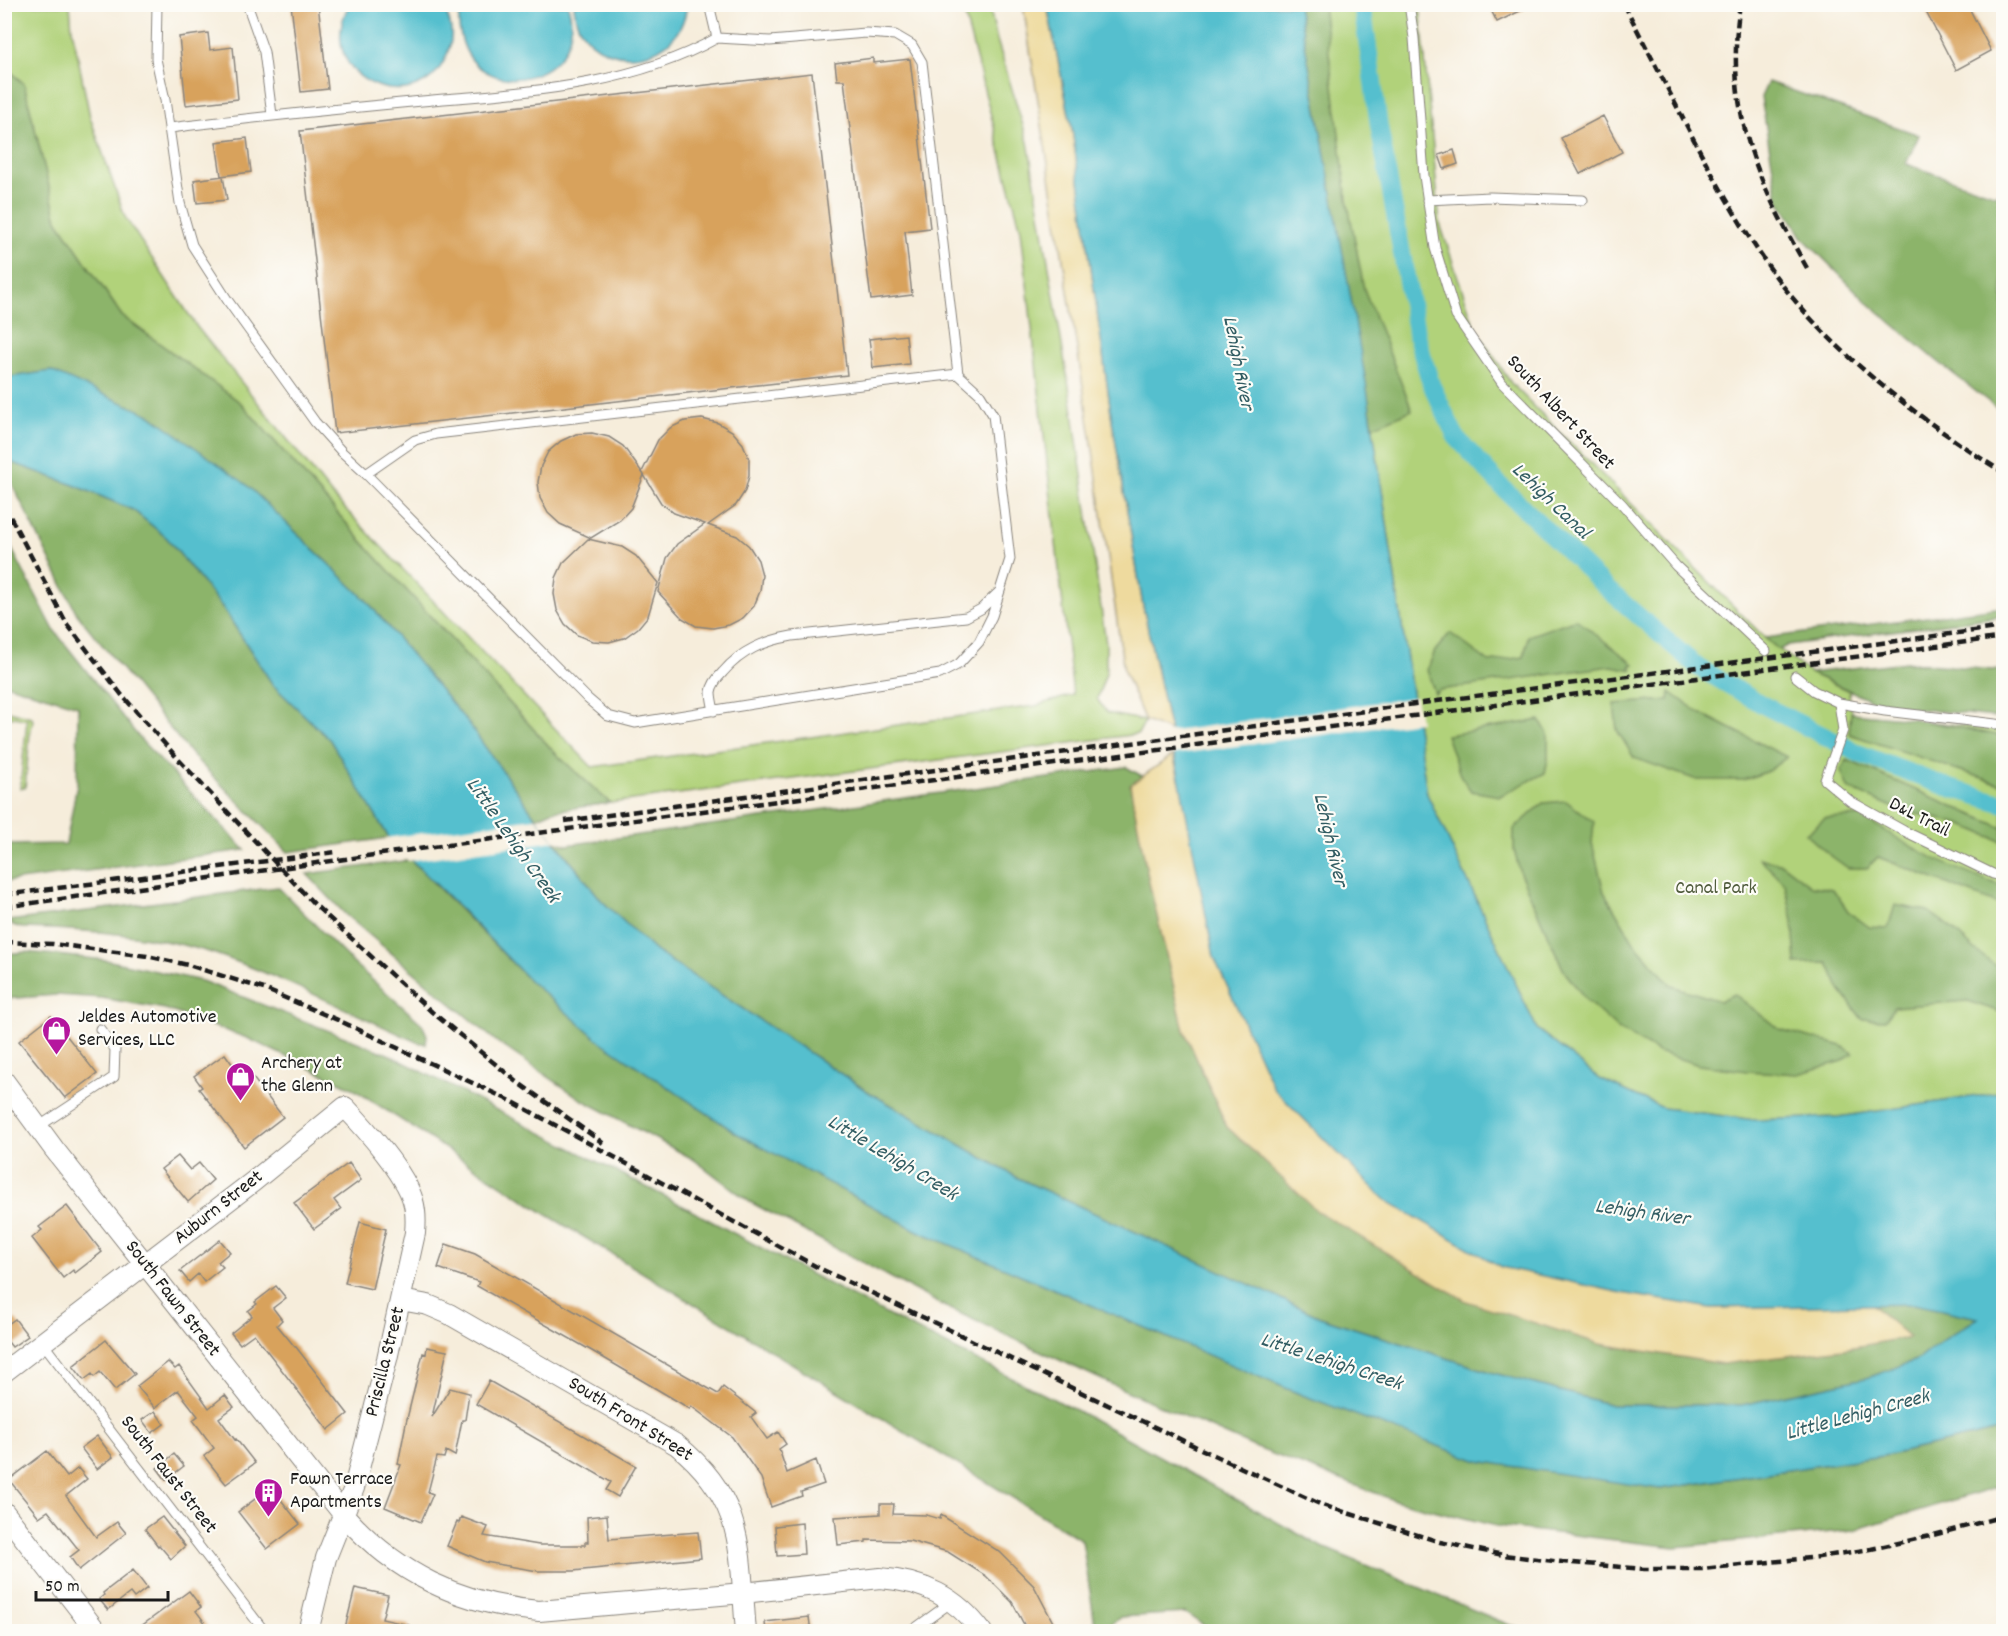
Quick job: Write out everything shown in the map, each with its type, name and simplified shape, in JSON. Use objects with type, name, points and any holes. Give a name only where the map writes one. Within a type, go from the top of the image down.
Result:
[{"type":"street","name":"South Fawn Street","points":[[4,1081],[343,1515],[384,1554],[414,1575],[475,1600],[511,1609],[539,1611],[880,1578],[901,1580],[921,1584],[953,1601],[972,1618],[982,1632]]},
{"type":"street","name":"Auburn Street","points":[[4,1371],[254,1182],[345,1107]]},
{"type":"street","name":"Priscilla Street","points":[[308,1632],[326,1558],[354,1488],[415,1233],[416,1217],[413,1200],[406,1183],[373,1138],[345,1107]]},
{"type":"street","name":"South Front Street","points":[[400,1300],[428,1305],[449,1314],[677,1445],[696,1460],[712,1478],[727,1503],[735,1526],[746,1632]]},
{"type":"street","points":[[4,1512],[97,1632]]},
{"type":"lane","points":[[157,4],[156,59],[170,128],[180,202],[192,245],[228,301],[315,422],[342,452],[580,691],[608,716],[635,723],[940,674],[959,664],[979,642],[992,616],[1010,559],[993,415],[980,394],[958,374],[922,62],[912,45],[894,35],[866,33],[770,41],[717,38],[678,58],[629,73],[588,82],[516,93],[272,115],[170,128]]},
{"type":"lane","points":[[247,4],[264,52],[272,115]]},
{"type":"lane","points":[[709,4],[717,38]]},
{"type":"lane","name":"South Albert Street","points":[[1409,4],[1414,38],[1424,176],[1435,248],[1456,316],[1502,383],[1622,504],[1676,566],[1766,651]]},
{"type":"lane","points":[[1428,200],[1490,197],[1583,200]]},
{"type":"lane","points":[[366,474],[415,440],[436,434],[958,374]]},
{"type":"lane","points":[[714,711],[711,691],[717,678],[751,647],[770,640],[792,636],[966,617],[981,609],[1001,590]]},
{"type":"lane","points":[[1795,676],[1814,691],[1839,703],[1885,711],[2004,724]]},
{"type":"lane","name":"D&L Trail","points":[[1839,703],[1844,730],[1825,780],[1850,801],[1904,831],[1993,874],[2004,877]]},
{"type":"lane","points":[[38,1127],[114,1077],[115,1049],[100,1029]]},
{"type":"lane","name":"South Faust Street","points":[[42,1342],[265,1632]]},
{"type":"lane","points":[[910,1632],[953,1601]]},
{"type":"green space","points":[[4,5],[70,5],[72,29],[90,117],[125,217],[197,327],[332,495],[592,767],[1035,706],[1073,695],[1021,230],[962,5],[989,5],[997,40],[1028,142],[1071,399],[1106,643],[1106,673],[1097,699],[1107,713],[1145,721],[1138,734],[610,803],[557,755],[368,548],[241,403],[122,316],[57,220],[24,84],[5,66]]},
{"type":"green space","name":"Canal Park","points":[[1298,5],[1420,5],[1440,224],[1475,328],[1511,383],[1765,638],[1810,673],[1849,691],[1851,713],[2003,730],[2003,1092],[1839,1117],[1755,1120],[1663,1108],[1600,1079],[1537,1029],[1427,794],[1366,382]]},
{"type":"green space","points":[[1298,5],[1323,5],[1347,199],[1364,289],[1412,410],[1373,427]]},
{"type":"green space","points":[[4,66],[24,84],[57,220],[122,316],[241,403],[368,548],[557,755],[610,803],[552,811],[536,818],[468,723],[367,601],[247,485],[51,371],[5,378]]},
{"type":"green space","points":[[1768,82],[1919,135],[1906,164],[1996,195],[2003,189],[2003,413],[1867,302],[1804,239],[1778,199],[1761,97]]},
{"type":"green space","points":[[5,460],[133,510],[167,538],[223,608],[273,685],[330,740],[389,838],[288,852],[191,754],[77,614],[5,470]]},
{"type":"green space","points":[[5,536],[54,630],[141,740],[245,850],[5,882],[5,845],[66,844],[77,784],[78,706],[5,684]]},
{"type":"green space","points":[[2003,607],[2003,616],[1788,645],[1779,650],[1765,638]]},
{"type":"green space","points":[[1576,619],[1634,664],[1630,666],[1633,670],[1611,666],[1439,690],[1435,694],[1427,670],[1435,651],[1450,633],[1489,662],[1524,657],[1528,636]]},
{"type":"green space","points":[[1906,662],[2003,671],[2003,718],[1882,705],[1810,673]]},
{"type":"green space","points":[[1670,692],[1700,713],[1787,757],[1768,771],[1744,780],[1697,780],[1634,758],[1617,730],[1614,704],[1669,700]]},
{"type":"green space","points":[[5,710],[32,717],[25,788],[20,788],[27,720],[5,715]]},
{"type":"green space","points":[[1851,713],[1914,719],[2003,736],[2003,785],[1849,734]]},
{"type":"green space","points":[[1540,720],[1548,734],[1548,759],[1545,773],[1500,796],[1471,791],[1460,775],[1446,735]]},
{"type":"green space","points":[[1847,760],[2003,828],[2003,842],[1960,824],[1897,809],[1848,788],[1841,770]]},
{"type":"green space","points":[[1126,767],[1144,777],[1130,785],[1149,882],[1184,1030],[1227,1127],[1600,1344],[1723,1364],[1843,1349],[1908,1337],[1871,1304],[1914,1304],[1979,1318],[1945,1339],[1919,1359],[1870,1377],[1742,1405],[1612,1405],[1490,1372],[1320,1317],[1018,1178],[870,1093],[655,951],[602,901],[555,841],[567,845]]},
{"type":"green space","points":[[1566,801],[1594,822],[1592,843],[1604,892],[1635,944],[1672,986],[1720,1001],[1734,994],[1779,1029],[1842,1046],[1853,1053],[1843,1061],[1798,1074],[1747,1071],[1699,1065],[1658,1052],[1618,1029],[1587,1001],[1564,971],[1520,873],[1514,850],[1514,829],[1543,803]]},
{"type":"green space","points":[[1862,816],[1930,856],[1966,873],[2003,886],[2003,906],[1878,857],[1867,868],[1848,868],[1806,834],[1825,818]]},
{"type":"green space","points":[[1759,858],[1782,864],[1811,886],[1833,889],[1848,911],[1869,927],[1888,928],[1895,905],[1928,911],[2003,972],[2003,1013],[1968,1001],[1894,1007],[1885,1020],[1862,1019],[1840,990],[1828,963],[1796,964],[1793,921],[1785,884]]},
{"type":"green space","points":[[411,860],[530,981],[601,1042],[738,1134],[918,1231],[1302,1395],[1660,1489],[1889,1455],[2003,1429],[2003,1485],[1854,1530],[1675,1547],[1496,1526],[1394,1500],[1254,1447],[1111,1384],[942,1305],[750,1202],[693,1159],[581,1099],[497,1042],[347,916],[307,874]]},
{"type":"green space","points":[[278,887],[352,962],[422,1024],[427,1035],[426,1044],[417,1042],[271,975],[221,956],[148,938],[72,930],[22,928],[8,921]]},
{"type":"green space","points":[[26,952],[106,960],[202,981],[388,1054],[664,1196],[893,1318],[1091,1418],[1320,1546],[1519,1629],[1529,1631],[1212,1631],[1185,1613],[1121,1617],[1100,1631],[1096,1631],[1082,1540],[546,1214],[352,1088],[247,1038],[165,1009],[102,998],[56,995],[5,999],[5,954]]},
{"type":"sand","points":[[1023,5],[1047,5],[1072,129],[1112,420],[1143,606],[1170,731],[1145,721],[1124,671],[1093,450]]},
{"type":"sand","points":[[1173,755],[1179,779],[1711,1308],[1871,1304],[1909,1337],[1843,1349],[1723,1364],[1600,1344],[1466,1301],[1317,1211],[1227,1127],[1184,1030],[1149,882],[1130,785]]},
{"type":"water","points":[[574,4],[687,5],[680,29],[666,45],[648,54],[628,56],[608,52],[591,42],[579,26]]},
{"type":"water","points":[[349,5],[442,5],[449,21],[451,38],[449,49],[436,73],[417,86],[396,89],[375,85],[356,73],[344,55],[341,32]]},
{"type":"water","points":[[462,5],[568,5],[571,31],[563,52],[548,67],[529,76],[508,78],[488,73],[471,59],[459,28]]},
{"type":"water","points":[[1047,5],[1298,5],[1366,382],[1427,794],[1537,1029],[1600,1079],[1663,1108],[1755,1120],[1839,1117],[2003,1092],[2003,1429],[1889,1455],[1660,1489],[1478,1461],[1302,1395],[918,1231],[738,1134],[601,1042],[530,981],[389,838],[330,740],[273,685],[223,608],[167,538],[133,510],[5,460],[4,378],[51,371],[150,415],[247,485],[367,601],[468,723],[536,818],[602,901],[655,951],[870,1093],[1018,1178],[1320,1317],[1490,1372],[1612,1405],[1742,1405],[1870,1377],[1919,1359],[1978,1318],[1914,1304],[1711,1308],[1622,1293],[1501,1267],[1384,1199],[1274,1089],[1214,957],[1143,606],[1112,420],[1072,129]]},
{"type":"pier","points":[[1416,697],[1420,722],[1170,755],[1167,732]]},
{"type":"pier","points":[[536,818],[555,841],[408,861],[385,838]]},
{"type":"building","points":[[291,4],[318,4],[328,89],[301,92]]},
{"type":"building","points":[[1488,4],[1535,4],[1497,22]]},
{"type":"building","points":[[1922,4],[1967,4],[1991,51],[1956,70]]},
{"type":"building","points":[[208,33],[210,50],[233,47],[238,99],[186,105],[179,37]]},
{"type":"building","points":[[873,58],[873,63],[910,59],[930,228],[905,231],[912,295],[871,300],[844,80],[837,80],[835,63]]},
{"type":"building","points":[[812,73],[847,375],[335,433],[300,131]]},
{"type":"building","points":[[1603,116],[1622,152],[1580,174],[1561,138]]},
{"type":"building","points":[[247,138],[251,172],[221,176],[216,142]]},
{"type":"building","points":[[1454,150],[1458,164],[1444,169],[1439,155]]},
{"type":"building","points":[[223,176],[227,200],[197,203],[194,180]]},
{"type":"building","points":[[906,335],[909,364],[873,368],[869,339]]},
{"type":"building","points":[[702,419],[718,423],[732,431],[743,444],[749,459],[749,476],[745,491],[736,505],[708,525],[737,536],[749,546],[758,560],[762,575],[760,591],[754,606],[743,618],[729,625],[713,628],[696,626],[682,618],[658,592],[667,558],[677,544],[705,524],[674,513],[661,503],[642,472],[658,440],[670,428],[685,421]]},
{"type":"building","points":[[592,433],[609,437],[623,446],[644,475],[631,508],[620,520],[591,538],[560,524],[548,513],[540,498],[538,482],[541,466],[548,452],[561,441],[576,434]]},
{"type":"building","points":[[588,539],[622,547],[636,556],[658,583],[648,616],[638,628],[624,638],[609,642],[592,641],[577,635],[565,624],[557,610],[554,594],[556,578],[563,563]]},
{"type":"building","name":"Jeldes Automotive Services, LLC","points":[[51,1016],[97,1074],[65,1098],[19,1041]]},
{"type":"building","name":"Archery at the Glenn","points":[[225,1054],[240,1075],[247,1070],[283,1117],[244,1147],[199,1089],[202,1087],[194,1076]]},
{"type":"building","points":[[178,1156],[190,1170],[199,1163],[213,1180],[188,1202],[161,1169]]},
{"type":"building","points":[[349,1163],[361,1180],[334,1200],[341,1209],[314,1229],[294,1203]]},
{"type":"building","points":[[67,1206],[102,1252],[75,1273],[73,1270],[63,1278],[32,1238],[42,1230],[39,1227]]},
{"type":"building","points":[[360,1222],[386,1229],[372,1289],[345,1283]]},
{"type":"building","points":[[220,1240],[230,1252],[218,1262],[223,1267],[204,1282],[198,1274],[189,1282],[180,1271]]},
{"type":"building","points":[[446,1244],[475,1254],[718,1394],[723,1387],[756,1413],[751,1417],[767,1439],[778,1432],[786,1444],[779,1449],[787,1473],[816,1460],[824,1484],[801,1492],[802,1496],[771,1507],[761,1478],[732,1437],[691,1406],[690,1409],[477,1286],[479,1282],[438,1268]]},
{"type":"building","points":[[276,1286],[286,1298],[273,1308],[282,1320],[277,1325],[348,1414],[328,1430],[254,1334],[240,1344],[231,1333],[252,1316],[248,1311],[257,1304],[255,1302]]},
{"type":"building","points":[[15,1319],[28,1336],[12,1347],[4,1337],[4,1327]]},
{"type":"building","points":[[106,1340],[135,1374],[115,1390],[100,1372],[84,1380],[73,1366]]},
{"type":"building","points":[[427,1347],[447,1351],[432,1417],[450,1388],[469,1393],[465,1420],[462,1420],[455,1456],[446,1451],[444,1458],[437,1457],[428,1492],[433,1494],[421,1522],[385,1507],[401,1465],[398,1464],[406,1423],[423,1353],[426,1354]]},
{"type":"building","points":[[168,1362],[175,1369],[179,1366],[209,1408],[225,1395],[234,1407],[219,1418],[255,1463],[226,1484],[204,1456],[214,1448],[193,1420],[198,1416],[178,1390],[155,1408],[137,1386]]},
{"type":"building","points":[[489,1381],[636,1466],[618,1497],[606,1490],[611,1482],[476,1404]]},
{"type":"building","points":[[155,1411],[164,1424],[152,1433],[142,1420]]},
{"type":"building","points":[[97,1436],[113,1457],[97,1469],[81,1448]]},
{"type":"building","points":[[47,1451],[67,1477],[78,1468],[87,1479],[66,1496],[96,1537],[117,1522],[126,1533],[79,1570],[70,1557],[79,1550],[48,1511],[39,1517],[9,1480]]},
{"type":"building","points":[[174,1454],[184,1466],[166,1480],[157,1468]]},
{"type":"building","name":"Fawn Terrace Apartments","points":[[271,1487],[300,1524],[267,1549],[238,1512]]},
{"type":"building","points":[[880,1504],[894,1504],[893,1514],[926,1515],[940,1519],[941,1515],[1000,1552],[1034,1586],[1058,1632],[1028,1632],[1012,1602],[986,1576],[948,1552],[910,1541],[866,1540],[866,1542],[838,1545],[835,1517],[880,1514]]},
{"type":"building","points":[[607,1515],[609,1539],[698,1532],[701,1558],[573,1571],[538,1571],[485,1562],[447,1546],[461,1517],[488,1527],[484,1536],[539,1545],[585,1545],[585,1542],[588,1542],[587,1517]]},
{"type":"building","points":[[162,1517],[185,1546],[171,1559],[145,1529]]},
{"type":"building","points":[[802,1523],[804,1554],[777,1556],[775,1526]]},
{"type":"building","points":[[133,1570],[147,1588],[134,1598],[130,1593],[108,1610],[99,1599],[104,1595],[103,1593]]},
{"type":"building","points":[[355,1588],[388,1595],[382,1619],[409,1625],[409,1632],[344,1632]]},
{"type":"building","points":[[189,1591],[201,1607],[196,1611],[212,1632],[133,1632]]},
{"type":"building","points":[[809,1617],[811,1632],[766,1632],[765,1622]]},
{"type":"waterway","name":"Lehigh Canal","points":[[1362,4],[1379,126],[1417,337],[1431,384],[1456,437],[1502,487],[1606,588],[1699,668],[1765,706],[1860,754],[1947,787],[2004,804]]},
{"type":"railway","points":[[1624,4],[1723,193],[1744,230],[1780,282],[1828,336],[1884,387],[1944,433],[2004,473]]},
{"type":"railway","points":[[1740,4],[1736,42],[1737,77],[1748,142],[1773,204],[1807,268]]},
{"type":"railway","points":[[4,505],[67,624],[121,694],[179,760],[315,905],[432,1012],[516,1081],[603,1143]]},
{"type":"railway","points":[[565,821],[1437,701],[2004,627]]},
{"type":"railway","points":[[4,907],[381,854],[2004,637]]},
{"type":"railway","points":[[4,895],[336,852]]},
{"type":"railway","points":[[4,942],[53,944],[147,956],[188,965],[264,989],[340,1021],[511,1101],[819,1268],[1203,1450],[1322,1505],[1440,1542],[1503,1555],[1562,1562],[1644,1569],[1702,1569],[1819,1557],[1871,1549],[2004,1516]]},
{"type":"place","name":"Jeldes Automotive Services, LLC","points":[[57,1056]]},
{"type":"place","name":"Archery at the Glenn","points":[[240,1102]]},
{"type":"place","name":"Fawn Terrace Apartments","points":[[269,1518]]},
{"type":"water label","name":"Lehigh River","points":[[1237,363]]},
{"type":"water label","name":"Lehigh River","points":[[1329,840]]},
{"type":"water label","name":"Little Lehigh Creek","points":[[512,841]]},
{"type":"water label","name":"Little Lehigh Creek","points":[[892,1159]]},
{"type":"water label","name":"Lehigh River","points":[[1642,1214]]},
{"type":"water label","name":"Little Lehigh Creek","points":[[1331,1363]]},
{"type":"water label","name":"Little Lehigh Creek","points":[[1858,1416]]}]
